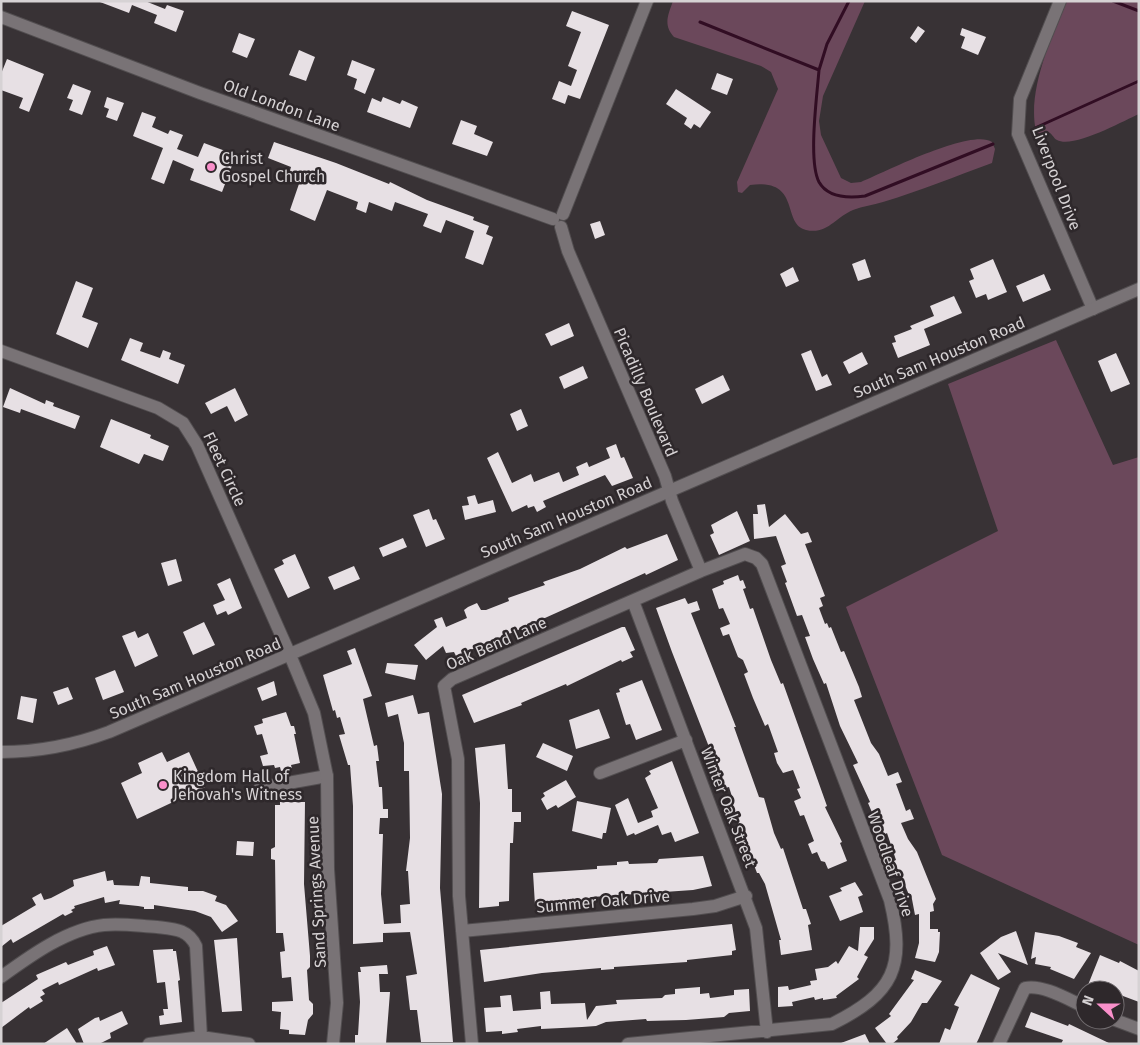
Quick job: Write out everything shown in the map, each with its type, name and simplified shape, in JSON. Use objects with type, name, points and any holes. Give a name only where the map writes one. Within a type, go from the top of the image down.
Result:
[{"type":"street","points":[[559,220],[647,1]]},
{"type":"street","name":"Liverpool Drive","points":[[1060,1],[1020,99],[1018,134],[1093,309]]},
{"type":"street","name":"Old London Lane","points":[[1,17],[200,93],[559,220]]},
{"type":"street","name":"Picadilly Boulevard","points":[[559,220],[568,251],[670,490],[672,501],[701,571]]},
{"type":"street","name":"South Sam Houston Road","points":[[1,752],[43,750],[93,738],[1139,289]]},
{"type":"street","name":"Fleet Circle","points":[[1,351],[158,408],[183,422],[197,445],[290,655]]},
{"type":"street","name":"Oak Bend Lane","points":[[472,1044],[462,931],[458,759],[443,691],[444,686],[452,678],[701,571],[745,554],[756,558]]},
{"type":"street","name":"Woodleaf Drive","points":[[628,1044],[767,1032],[832,1024],[855,1012],[879,993],[886,985],[893,968],[898,939],[886,891],[762,564],[756,558]]},
{"type":"street","name":"Winter Oak Street","points":[[633,601],[746,896],[756,928],[767,1032]]},
{"type":"street","name":"Sand Springs Avenue","points":[[290,655],[314,713],[327,776],[328,869],[337,1003],[334,1044]]},
{"type":"street","points":[[600,773],[686,740]]},
{"type":"street","points":[[260,788],[327,776]]},
{"type":"street","name":"Summer Oak Drive","points":[[462,931],[693,909],[715,906],[746,896]]},
{"type":"street","points":[[1,976],[40,951],[79,932],[101,925],[130,925],[185,932],[192,938],[196,946],[201,1037]]},
{"type":"street","points":[[1000,1044],[1026,988],[1030,987],[1047,991],[1075,1003]]},
{"type":"street","points":[[1125,1024],[1139,1030]]},
{"type":"street","points":[[150,1044],[201,1037],[250,1044]]},
{"type":"shaded area","points":[[673,1],[865,1],[823,96],[819,121],[821,135],[841,178],[851,183],[861,182],[928,153],[966,141],[981,139],[992,142],[995,149],[992,163],[911,193],[860,207],[847,213],[826,228],[813,231],[806,230],[799,226],[794,219],[784,195],[777,188],[766,185],[750,185],[742,193],[738,192],[737,182],[778,89],[771,72],[761,66],[674,37],[668,24],[668,15]]},
{"type":"shaded area","points":[[1066,1],[1139,1],[1139,114],[1086,138],[1064,142],[1057,140],[1048,132],[1041,135],[1036,131],[1034,116],[1035,99],[1042,65]]},
{"type":"shaded area","points":[[1056,340],[1113,465],[1139,457],[1139,945],[942,855],[846,607],[998,531],[948,384]]},
{"type":"building","points":[[145,1],[165,9],[167,5],[184,11],[176,32],[154,23],[157,15],[132,5],[129,13],[100,2]]},
{"type":"building","points":[[572,11],[609,25],[580,99],[568,95],[565,104],[552,99],[559,81],[571,86],[577,70],[568,66],[581,32],[566,26]]},
{"type":"building","points":[[918,26],[925,31],[916,43],[910,38]]},
{"type":"building","points":[[962,28],[986,37],[978,55],[961,48],[965,37],[960,35]]},
{"type":"building","points":[[239,33],[255,39],[247,58],[232,52]]},
{"type":"building","points":[[299,50],[315,57],[306,81],[289,75]]},
{"type":"building","points":[[7,59],[44,74],[29,112],[19,108],[23,98],[1,90],[1,74]]},
{"type":"building","points":[[352,60],[375,69],[365,94],[354,89],[357,79],[347,75]]},
{"type":"building","points":[[717,73],[733,79],[727,95],[711,89]]},
{"type":"building","points":[[73,84],[91,91],[82,115],[69,110],[73,100],[67,98]]},
{"type":"building","points":[[676,89],[711,112],[700,128],[694,124],[691,129],[684,124],[687,118],[666,104]]},
{"type":"building","points":[[107,97],[124,103],[117,121],[106,117],[109,109],[104,107]]},
{"type":"building","points":[[383,97],[400,104],[402,100],[418,107],[410,128],[367,112],[372,98],[381,102]]},
{"type":"building","points":[[142,112],[156,117],[152,127],[168,134],[170,130],[183,135],[177,149],[198,157],[204,143],[236,155],[222,192],[190,180],[194,169],[173,160],[164,184],[151,179],[163,148],[133,136]]},
{"type":"building","points":[[461,120],[477,126],[474,134],[493,142],[487,156],[452,144]]},
{"type":"building","points":[[274,142],[336,163],[389,184],[390,182],[427,200],[474,217],[473,220],[489,226],[486,234],[493,237],[483,265],[465,258],[474,231],[446,220],[441,233],[423,226],[428,214],[395,202],[392,211],[369,202],[366,213],[356,209],[358,202],[327,190],[315,221],[290,210],[301,178],[289,174],[291,167],[268,158]]},
{"type":"building","points":[[600,221],[605,235],[595,239],[590,224]]},
{"type":"building","points":[[865,259],[871,277],[858,281],[852,264]]},
{"type":"building","points":[[993,259],[1007,292],[988,300],[986,294],[976,298],[969,281],[974,279],[970,269]]},
{"type":"building","points":[[793,267],[799,281],[786,287],[780,274]]},
{"type":"building","points":[[1044,274],[1051,290],[1023,302],[1016,286]]},
{"type":"building","points":[[76,281],[93,288],[82,317],[98,323],[88,348],[56,334]]},
{"type":"building","points":[[954,296],[962,313],[924,329],[930,345],[898,358],[892,343],[896,342],[894,336],[912,329],[910,326],[934,316],[930,306]]},
{"type":"building","points":[[569,323],[574,336],[551,346],[545,334]]},
{"type":"building","points":[[130,338],[143,343],[140,351],[160,358],[163,350],[171,353],[169,359],[185,365],[178,384],[121,360]]},
{"type":"building","points":[[811,350],[822,377],[827,374],[832,385],[816,391],[801,354]]},
{"type":"building","points":[[862,352],[868,364],[849,374],[843,362]]},
{"type":"building","points":[[1116,353],[1130,384],[1111,392],[1098,361]]},
{"type":"building","points":[[583,366],[588,378],[564,389],[559,377]]},
{"type":"building","points":[[723,375],[730,390],[702,404],[695,389]]},
{"type":"building","points":[[10,388],[45,404],[46,400],[54,403],[53,406],[80,416],[75,429],[21,409],[20,413],[3,407]]},
{"type":"building","points":[[235,388],[248,415],[235,422],[227,406],[211,414],[205,403]]},
{"type":"building","points":[[521,409],[528,426],[517,431],[510,414]]},
{"type":"building","points":[[111,419],[151,435],[150,438],[169,446],[163,461],[144,454],[139,464],[100,447]]},
{"type":"building","points":[[616,444],[621,458],[624,457],[633,478],[612,486],[605,475],[543,501],[546,507],[537,512],[534,506],[528,508],[527,505],[512,512],[487,458],[498,452],[512,483],[531,474],[534,482],[559,472],[563,482],[579,475],[576,467],[587,462],[589,467],[610,458],[606,448]]},
{"type":"building","points":[[475,495],[478,504],[493,500],[496,512],[465,520],[462,506],[469,505],[467,497]]},
{"type":"building","points":[[765,504],[769,527],[785,514],[801,534],[808,532],[812,542],[805,544],[825,596],[820,598],[823,606],[819,608],[825,624],[827,623],[829,628],[831,627],[841,652],[844,651],[859,687],[862,697],[854,700],[871,743],[879,754],[888,776],[898,772],[902,782],[896,784],[906,811],[910,809],[914,819],[901,823],[908,839],[917,852],[936,899],[933,904],[934,911],[930,912],[930,929],[938,929],[938,932],[940,932],[939,952],[935,962],[915,958],[919,943],[919,914],[915,915],[911,894],[909,895],[900,873],[896,874],[891,862],[896,860],[887,833],[884,835],[877,816],[874,817],[868,803],[870,802],[853,765],[858,763],[840,726],[826,683],[824,684],[813,659],[805,637],[810,636],[802,615],[797,616],[785,583],[787,582],[781,566],[786,564],[776,536],[754,539],[753,514],[758,514],[757,505]]},
{"type":"building","points":[[429,509],[433,520],[436,519],[445,539],[426,547],[413,515]]},
{"type":"building","points":[[737,511],[750,541],[719,555],[710,535],[714,533],[711,525]]},
{"type":"building","points":[[667,534],[678,560],[646,575],[645,573],[456,656],[454,652],[446,653],[443,646],[426,660],[414,645],[437,627],[434,620],[442,617],[446,627],[467,618],[464,610],[477,603],[481,610],[486,610],[509,601],[508,598],[545,585],[543,582],[580,569],[625,547],[627,549]]},
{"type":"building","points":[[403,538],[407,547],[383,557],[379,548]]},
{"type":"building","points":[[295,554],[310,588],[288,598],[274,569],[284,564],[282,560]]},
{"type":"building","points":[[176,559],[182,581],[168,586],[161,563]]},
{"type":"building","points":[[354,566],[360,579],[334,590],[328,577]]},
{"type":"building","points":[[738,575],[740,581],[743,580],[746,588],[743,589],[750,609],[753,608],[771,660],[781,684],[783,683],[827,806],[825,807],[842,842],[840,843],[847,861],[828,869],[825,862],[821,861],[817,852],[812,854],[808,844],[814,841],[804,815],[800,816],[794,801],[801,798],[797,789],[800,788],[793,770],[783,773],[777,763],[774,753],[778,752],[768,724],[765,726],[753,698],[744,674],[748,672],[743,660],[738,657],[729,634],[723,636],[720,628],[730,624],[723,608],[719,609],[712,589],[724,584],[723,581]]},
{"type":"building","points":[[230,578],[242,608],[228,615],[226,611],[217,615],[213,605],[225,600],[217,584]]},
{"type":"building","points":[[685,598],[688,604],[697,601],[700,610],[691,613],[736,727],[734,727],[759,797],[764,798],[774,833],[781,849],[783,848],[803,909],[806,909],[811,924],[808,925],[812,950],[781,955],[779,940],[781,940],[765,884],[759,873],[757,873],[731,804],[734,803],[729,787],[725,788],[656,608]]},
{"type":"building","points":[[204,622],[215,645],[193,655],[183,632]]},
{"type":"building","points":[[625,627],[635,650],[630,652],[633,657],[622,662],[621,660],[567,686],[566,684],[521,703],[522,705],[474,723],[462,695]]},
{"type":"building","points":[[135,631],[138,638],[148,633],[158,656],[135,667],[122,636]]},
{"type":"building","points":[[355,648],[372,696],[363,699],[374,746],[377,745],[379,761],[376,761],[379,787],[382,787],[383,809],[388,809],[388,818],[380,818],[379,834],[383,834],[381,894],[384,924],[401,923],[400,905],[410,904],[408,871],[406,871],[410,838],[409,771],[404,771],[404,743],[398,714],[388,717],[385,703],[413,695],[418,714],[429,712],[442,794],[440,888],[453,1042],[421,1042],[417,1010],[410,1010],[406,976],[417,974],[410,932],[383,933],[383,942],[353,944],[353,806],[350,765],[348,765],[339,735],[345,734],[340,717],[337,718],[335,710],[333,711],[323,675],[352,664],[347,651]]},
{"type":"building","points":[[387,663],[418,665],[415,680],[385,673]]},
{"type":"building","points":[[115,670],[124,692],[103,700],[95,678]]},
{"type":"building","points":[[642,680],[662,730],[636,740],[630,724],[626,725],[616,693],[620,692],[619,689]]},
{"type":"building","points":[[274,681],[277,695],[262,701],[257,688]]},
{"type":"building","points":[[68,687],[73,699],[58,705],[53,692]]},
{"type":"building","points":[[21,696],[37,699],[33,723],[17,719]]},
{"type":"building","points":[[599,709],[610,738],[576,749],[569,720]]},
{"type":"building","points":[[286,712],[291,726],[294,726],[300,763],[291,765],[292,769],[281,771],[280,767],[275,768],[274,765],[263,766],[260,756],[268,754],[262,734],[257,735],[254,726],[263,723],[262,719]]},
{"type":"building","points":[[543,743],[573,756],[567,771],[536,757]]},
{"type":"building","points":[[505,744],[508,789],[512,789],[512,812],[521,812],[521,822],[514,822],[513,843],[510,843],[509,901],[499,902],[499,906],[479,908],[480,803],[475,748]]},
{"type":"building","name":"Kingdom Hall of Jehovah's Witness","points":[[162,752],[167,762],[189,752],[205,787],[137,819],[121,783],[142,773],[138,763]]},
{"type":"building","points":[[672,761],[699,833],[675,842],[671,832],[662,835],[658,825],[635,835],[634,833],[627,836],[615,805],[628,798],[638,823],[653,817],[651,811],[658,808],[645,778],[651,774],[649,771]]},
{"type":"building","points":[[566,780],[576,797],[558,808],[556,805],[547,810],[541,799],[545,796],[543,793]]},
{"type":"building","points":[[577,801],[611,808],[606,833],[603,833],[602,839],[572,831]]},
{"type":"building","points":[[280,802],[305,802],[304,884],[310,956],[310,967],[307,970],[309,1000],[313,1004],[313,1014],[308,1020],[305,1035],[289,1034],[289,1030],[280,1029],[281,1012],[272,1011],[272,1002],[293,1001],[291,977],[282,978],[280,952],[285,951],[283,933],[276,933],[275,860],[271,859],[271,849],[275,847],[275,805],[280,805]]},
{"type":"building","points":[[237,841],[254,842],[253,856],[236,855]]},
{"type":"building","points":[[703,856],[712,886],[693,890],[592,897],[592,900],[535,905],[533,873],[597,869],[597,866],[617,865],[617,862],[628,861],[629,864],[657,863],[659,859]]},
{"type":"building","points":[[105,871],[107,881],[113,880],[114,885],[139,886],[141,876],[150,877],[150,883],[188,887],[188,891],[203,891],[217,896],[215,901],[226,905],[238,921],[222,932],[211,917],[195,911],[154,905],[154,909],[144,909],[144,907],[119,904],[120,900],[105,903],[104,897],[74,906],[75,908],[71,910],[73,912],[65,916],[63,914],[13,943],[11,939],[1,947],[1,926],[36,905],[32,898],[41,893],[44,900],[51,898],[74,886],[73,880]]},
{"type":"building","points":[[855,882],[863,895],[858,897],[863,912],[840,921],[829,896],[842,891],[840,888]]},
{"type":"building","points":[[732,924],[736,950],[732,951],[732,955],[687,960],[687,962],[614,967],[614,969],[601,970],[601,968],[542,973],[484,982],[480,950]]},
{"type":"building","points":[[860,927],[874,927],[874,939],[864,955],[868,957],[857,977],[859,979],[836,996],[837,998],[815,1000],[814,997],[792,1002],[793,1006],[778,1007],[778,987],[788,986],[789,990],[811,985],[810,981],[817,980],[815,969],[828,967],[836,961],[838,964],[849,946],[858,951]]},
{"type":"building","points":[[1016,931],[1028,965],[998,953],[1011,972],[998,980],[980,953],[1001,937]]},
{"type":"building","points":[[1035,932],[1059,936],[1078,943],[1076,947],[1091,953],[1074,979],[1050,969],[1051,967],[1035,964],[1036,957],[1031,959]]},
{"type":"building","points":[[237,938],[242,1011],[222,1012],[214,940]]},
{"type":"building","points":[[107,946],[115,965],[98,971],[97,968],[59,985],[58,982],[42,990],[45,994],[40,997],[43,1001],[30,1009],[29,1007],[1,1028],[1,1003],[38,979],[36,975],[66,962],[68,965],[94,955],[93,951]]},
{"type":"building","points":[[173,949],[173,951],[176,951],[180,980],[178,981],[182,1022],[160,1025],[159,1016],[164,1015],[163,1009],[168,1009],[165,982],[157,983],[153,950]]},
{"type":"building","points":[[1100,955],[1119,963],[1120,961],[1139,971],[1139,1002],[1125,997],[1125,980],[1090,980]]},
{"type":"building","points":[[387,965],[388,974],[379,974],[380,992],[390,992],[386,1044],[355,1044],[355,1035],[358,1035],[360,1002],[358,972],[361,972],[360,967]]},
{"type":"building","points":[[915,970],[942,981],[927,1003],[922,1003],[911,1022],[897,1037],[898,1039],[892,1044],[887,1044],[875,1028],[891,1016],[889,1014],[914,980],[911,979]]},
{"type":"building","points":[[971,974],[1000,988],[979,1038],[976,1044],[939,1044],[945,1028],[950,1030],[959,1007],[954,1005]]},
{"type":"building","points":[[700,987],[700,994],[709,993],[710,998],[734,995],[734,990],[749,989],[750,1011],[729,1013],[724,1017],[647,1021],[646,1019],[606,1022],[596,1026],[582,1027],[541,1029],[541,1026],[517,1029],[518,1032],[502,1034],[502,1031],[486,1032],[484,1008],[501,1007],[500,996],[511,995],[513,1011],[541,1009],[540,992],[550,991],[551,1004],[585,1003],[587,1020],[596,1006],[617,1004],[616,1000],[662,998],[665,995],[675,994],[675,989]]},
{"type":"building","points":[[122,1011],[128,1024],[110,1033],[111,1038],[99,1044],[84,1044],[78,1029],[95,1018],[99,1017],[100,1021]]},
{"type":"building","points":[[1031,1012],[1068,1026],[1069,1024],[1075,1027],[1075,1030],[1082,1030],[1111,1044],[1061,1044],[1063,1040],[1025,1027]]},
{"type":"building","points":[[67,1028],[77,1044],[43,1044]]},
{"type":"building","points":[[865,1034],[870,1044],[841,1044],[841,1043]]},
{"type":"waterway","points":[[700,22],[819,70],[827,44],[849,1]]},
{"type":"waterway","points":[[1113,1],[1139,11]]},
{"type":"waterway","points":[[819,70],[814,128],[814,159],[819,182],[834,194],[846,197],[865,196],[993,144]]},
{"type":"waterway","points":[[1035,128],[1139,81]]},
{"type":"place","name":"Christ Gospel Church","points":[[211,167]]},
{"type":"place","name":"Kingdom Hall of Jehovah's Witness","points":[[163,785]]}]
